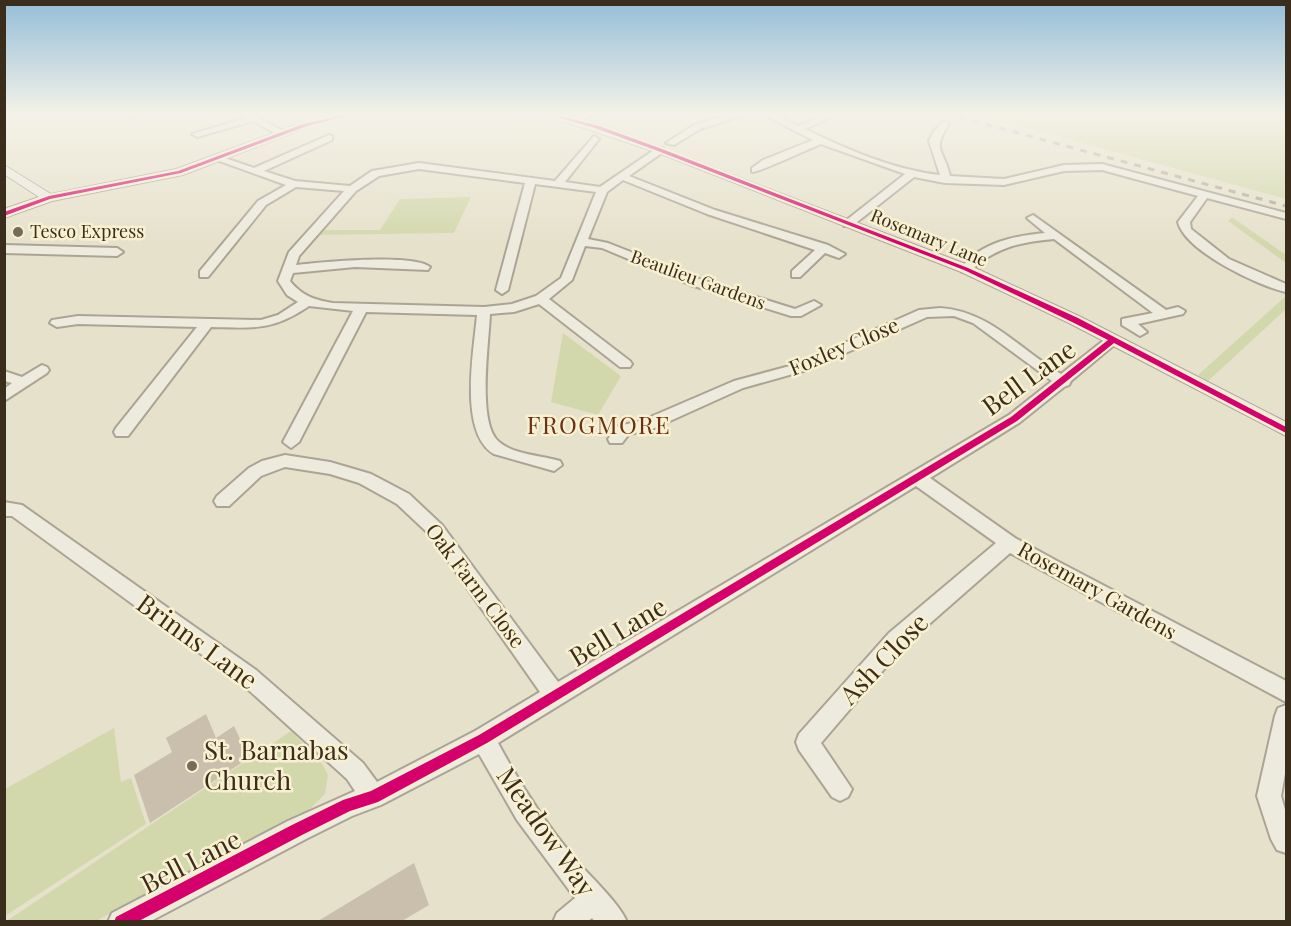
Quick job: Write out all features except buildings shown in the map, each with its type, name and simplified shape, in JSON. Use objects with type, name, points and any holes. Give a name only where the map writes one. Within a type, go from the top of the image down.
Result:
[{"type":"street","points":[[4,214],[49,198],[179,172],[226,156]]},
{"type":"street","points":[[255,171],[288,156]]},
{"type":"street","points":[[558,184],[580,156]]},
{"type":"street","points":[[602,190],[419,166],[376,173],[352,189],[293,255],[284,281],[292,292],[306,302],[361,309],[484,311],[514,308],[541,299],[566,280],[602,190],[652,156]]},
{"type":"street","name":"Rosemary Lane","points":[[688,156],[848,224],[966,269],[1113,340],[1287,430]]},
{"type":"street","points":[[756,170],[767,162],[782,156]]},
{"type":"street","points":[[862,156],[911,174],[945,180],[1004,182],[1064,168],[1090,166],[1119,170],[1287,216]]},
{"type":"street","points":[[938,156],[945,173],[945,180]]},
{"type":"street","points":[[219,159],[294,184],[352,189]]},
{"type":"street","points":[[4,168],[49,198]]},
{"type":"street","points":[[848,224],[911,174]]},
{"type":"street","points":[[621,176],[711,212],[839,254]]},
{"type":"street","points":[[502,290],[531,180]]},
{"type":"street","points":[[204,274],[262,203],[294,184]]},
{"type":"street","points":[[1205,193],[1184,222],[1186,230],[1225,262],[1287,288]]},
{"type":"street","points":[[1033,218],[1163,314]]},
{"type":"street","points":[[966,269],[988,248],[1006,242],[1055,235]]},
{"type":"street","name":"Beaulieu Gardens","points":[[581,242],[604,245],[695,282],[795,314],[814,305]]},
{"type":"street","points":[[796,274],[824,248]]},
{"type":"street","points":[[4,249],[117,252]]},
{"type":"street","points":[[286,270],[337,263],[397,263],[424,267]]},
{"type":"street","points":[[541,299],[625,364]]},
{"type":"street","points":[[57,323],[78,320],[261,324],[274,321],[306,302]]},
{"type":"street","points":[[291,442],[361,309]]},
{"type":"street","points":[[484,311],[479,415],[483,433],[491,445],[510,454],[554,465]]},
{"type":"street","name":"Foxley Close","points":[[616,439],[624,430],[644,426],[739,384],[776,376],[924,313],[940,311],[962,314],[986,324],[1020,354],[1064,382]]},
{"type":"street","points":[[1140,332],[1127,322],[1178,311]]},
{"type":"street","points":[[122,432],[207,323]]},
{"type":"street","name":"Bell Lane","points":[[122,921],[318,820],[373,797],[483,739],[554,694],[1014,419],[1064,382],[1113,340]]},
{"type":"street","points":[[4,396],[42,370]]},
{"type":"street","points":[[4,376],[24,382]]},
{"type":"street","name":"Oak Farm Close","points":[[223,501],[255,472],[268,465],[285,461],[330,468],[365,478],[403,499],[436,530],[554,694]]},
{"type":"street","name":"Rosemary Gardens","points":[[916,477],[1010,543],[1287,692]]},
{"type":"street","name":"Brinns Lane","points":[[4,509],[16,510],[249,677],[355,771],[373,797]]},
{"type":"street","name":"Ash Close","points":[[840,789],[807,742],[896,640],[1010,543]]},
{"type":"street","points":[[1287,716],[1269,796],[1280,830],[1287,842]]},
{"type":"street","name":"Meadow Way","points":[[483,739],[510,791],[593,900],[614,921]]},
{"type":"street","points":[[566,921],[593,900]]},
{"type":"green space","points":[[1130,156],[1286,156],[1286,199]]},
{"type":"green space","points":[[471,197],[454,233],[313,235],[317,230],[380,230],[400,199]]},
{"type":"green space","points":[[1232,217],[1286,255],[1286,263],[1228,221]]},
{"type":"green space","points":[[1286,296],[1286,309],[1208,381],[1198,375]]},
{"type":"green space","points":[[563,333],[621,376],[598,415],[551,402]]},
{"type":"green space","points":[[114,728],[121,782],[131,778],[146,824],[5,916],[5,789]]},
{"type":"green space","points":[[291,731],[323,765],[328,775],[325,794],[307,812],[96,921],[5,922]]},
{"type":"railway","points":[[1103,156],[1286,206]]},
{"type":"cycle path","points":[[4,214],[49,198],[179,172],[221,156]]},
{"type":"cycle path","points":[[676,156],[966,269],[1075,320],[1286,430]]},
{"type":"cycle path","points":[[121,922],[297,830],[348,805],[373,797],[483,739],[1014,419],[1113,340]]},
{"type":"place","name":"Tesco Express","points":[[18,232]]},
{"type":"place","name":"St. Barnabas Church","points":[[192,766]]},
{"type":"district","name":"FROGMORE","points":[[599,426]]}]
